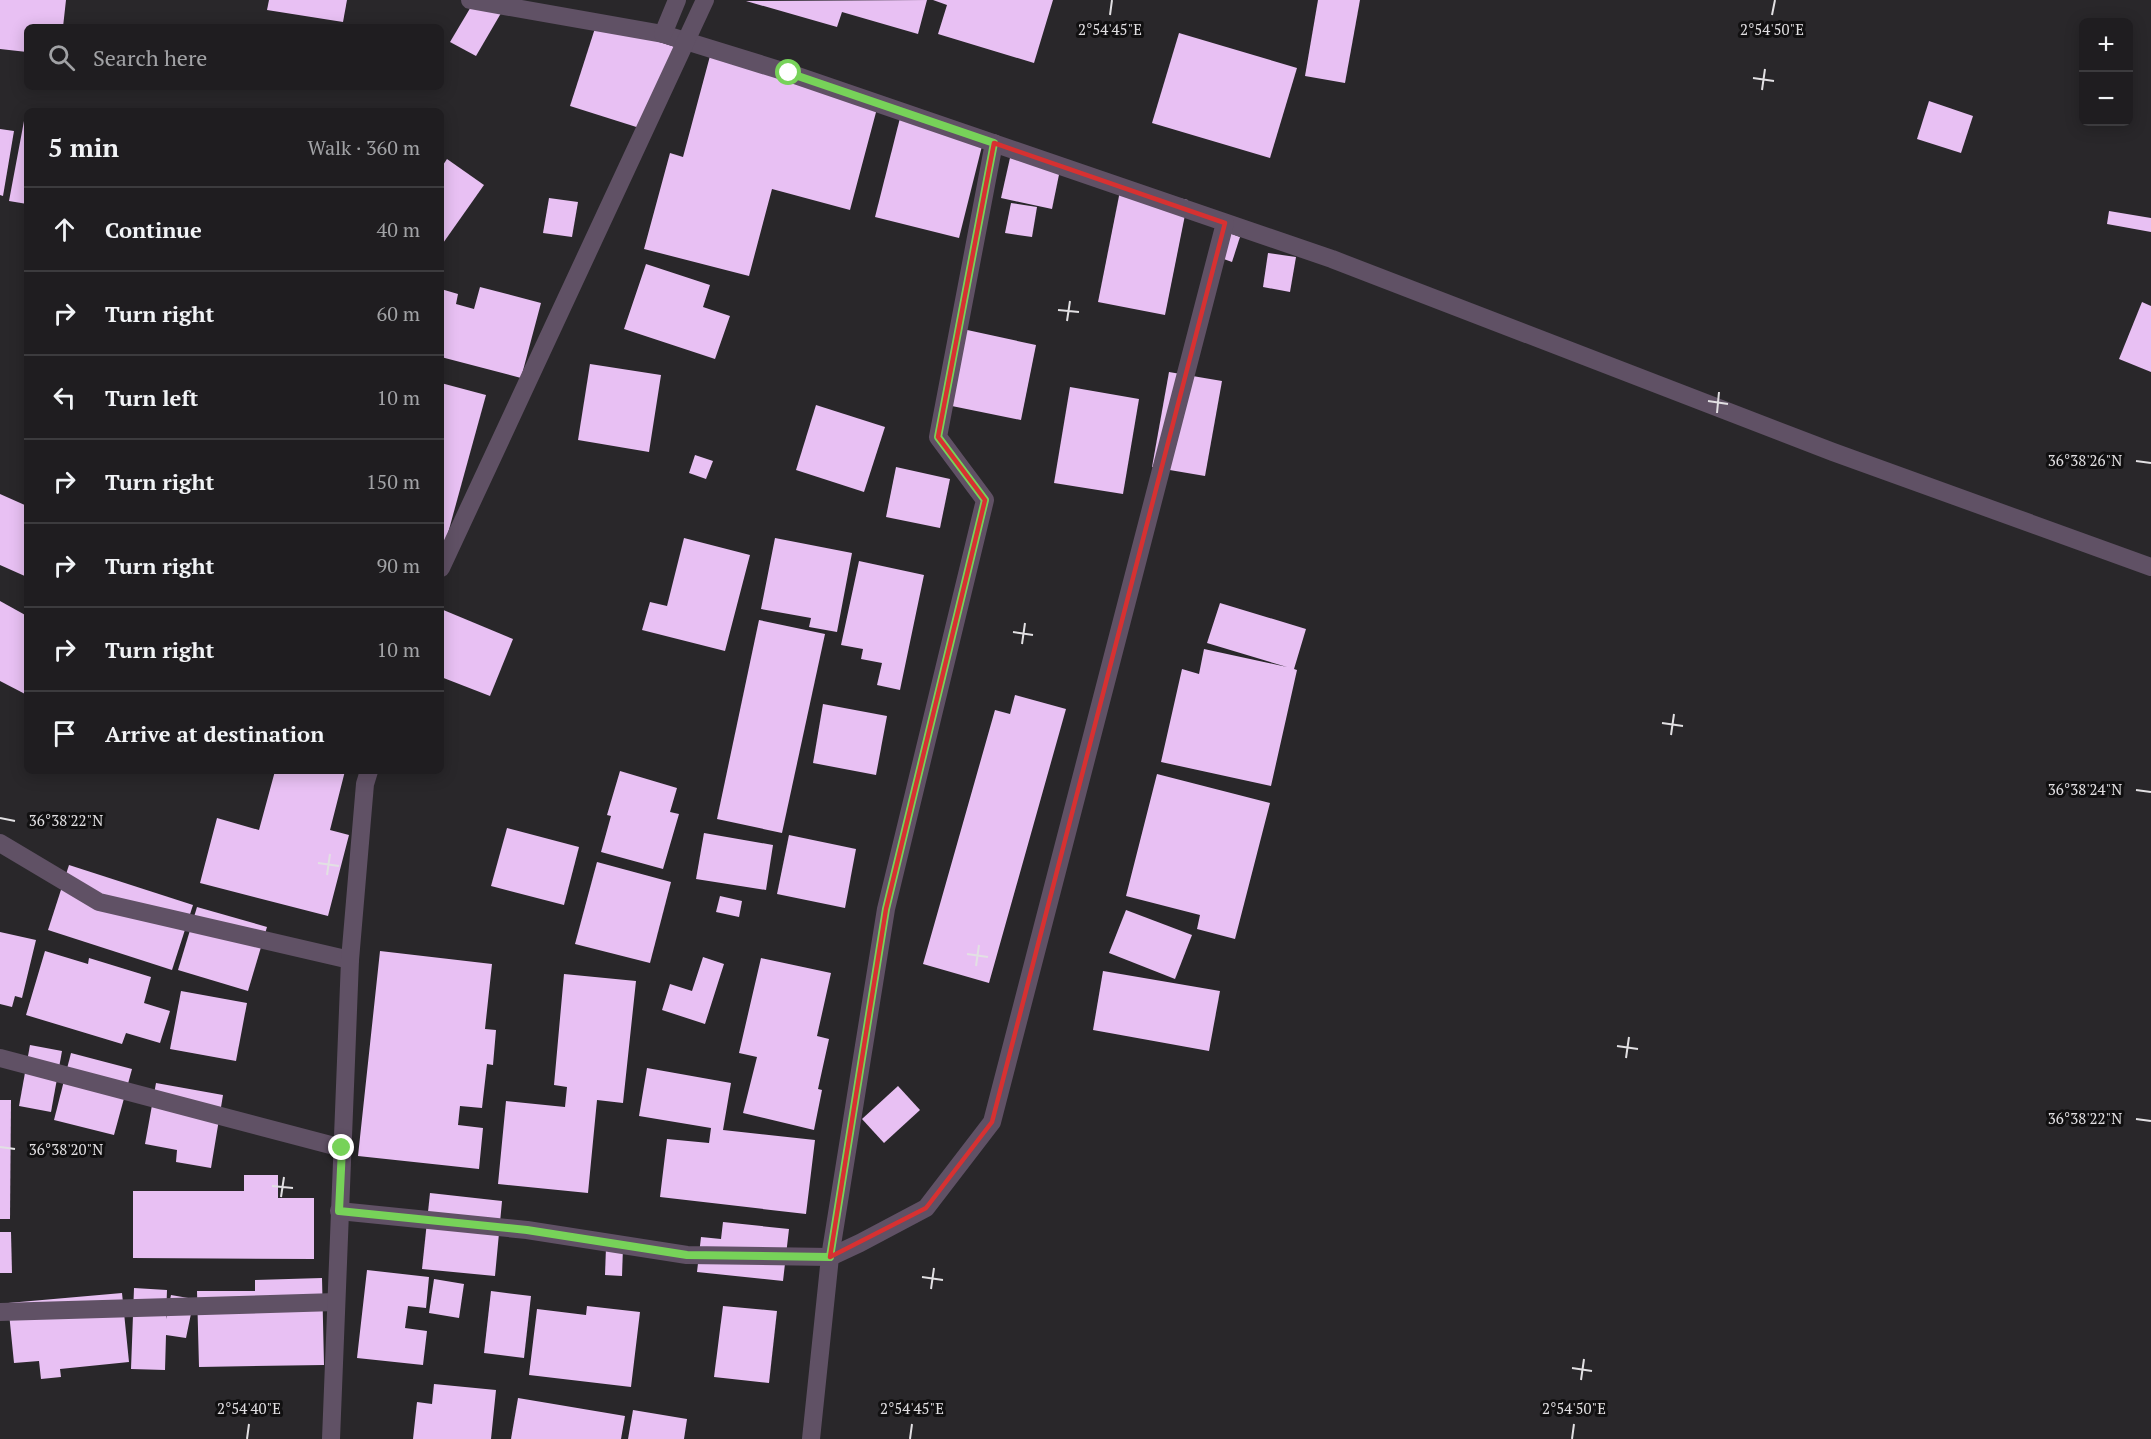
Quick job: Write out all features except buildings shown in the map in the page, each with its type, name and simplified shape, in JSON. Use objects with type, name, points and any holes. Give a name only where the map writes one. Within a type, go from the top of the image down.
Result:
[{"type":"street","points":[[470,0],[570,9],[663,34],[789,73],[1332,259],[1833,452],[2151,567]]},
{"type":"street","points":[[663,34],[677,0]]},
{"type":"street","points":[[444,562],[705,0]]},
{"type":"street","points":[[811,1439],[830,1257],[886,909],[985,500],[938,437],[994,143]]},
{"type":"street","points":[[339,1211],[527,1230],[687,1255],[830,1257],[926,1208],[992,1122],[1225,223]]},
{"type":"street","points":[[331,1439],[350,960],[365,784],[368,774]]},
{"type":"street","points":[[0,843],[99,903],[350,960]]},
{"type":"street","points":[[0,1058],[342,1148]]},
{"type":"street","points":[[0,1312],[336,1302]]},
{"type":"highlighted area","points":[[994,143],[1225,223],[992,1122],[926,1208],[830,1257],[886,909],[985,500],[938,437]]},
{"type":"route","points":[[342,1148],[339,1211],[527,1230],[687,1255],[830,1257],[886,909],[985,500],[938,437],[994,143],[789,73]]}]
